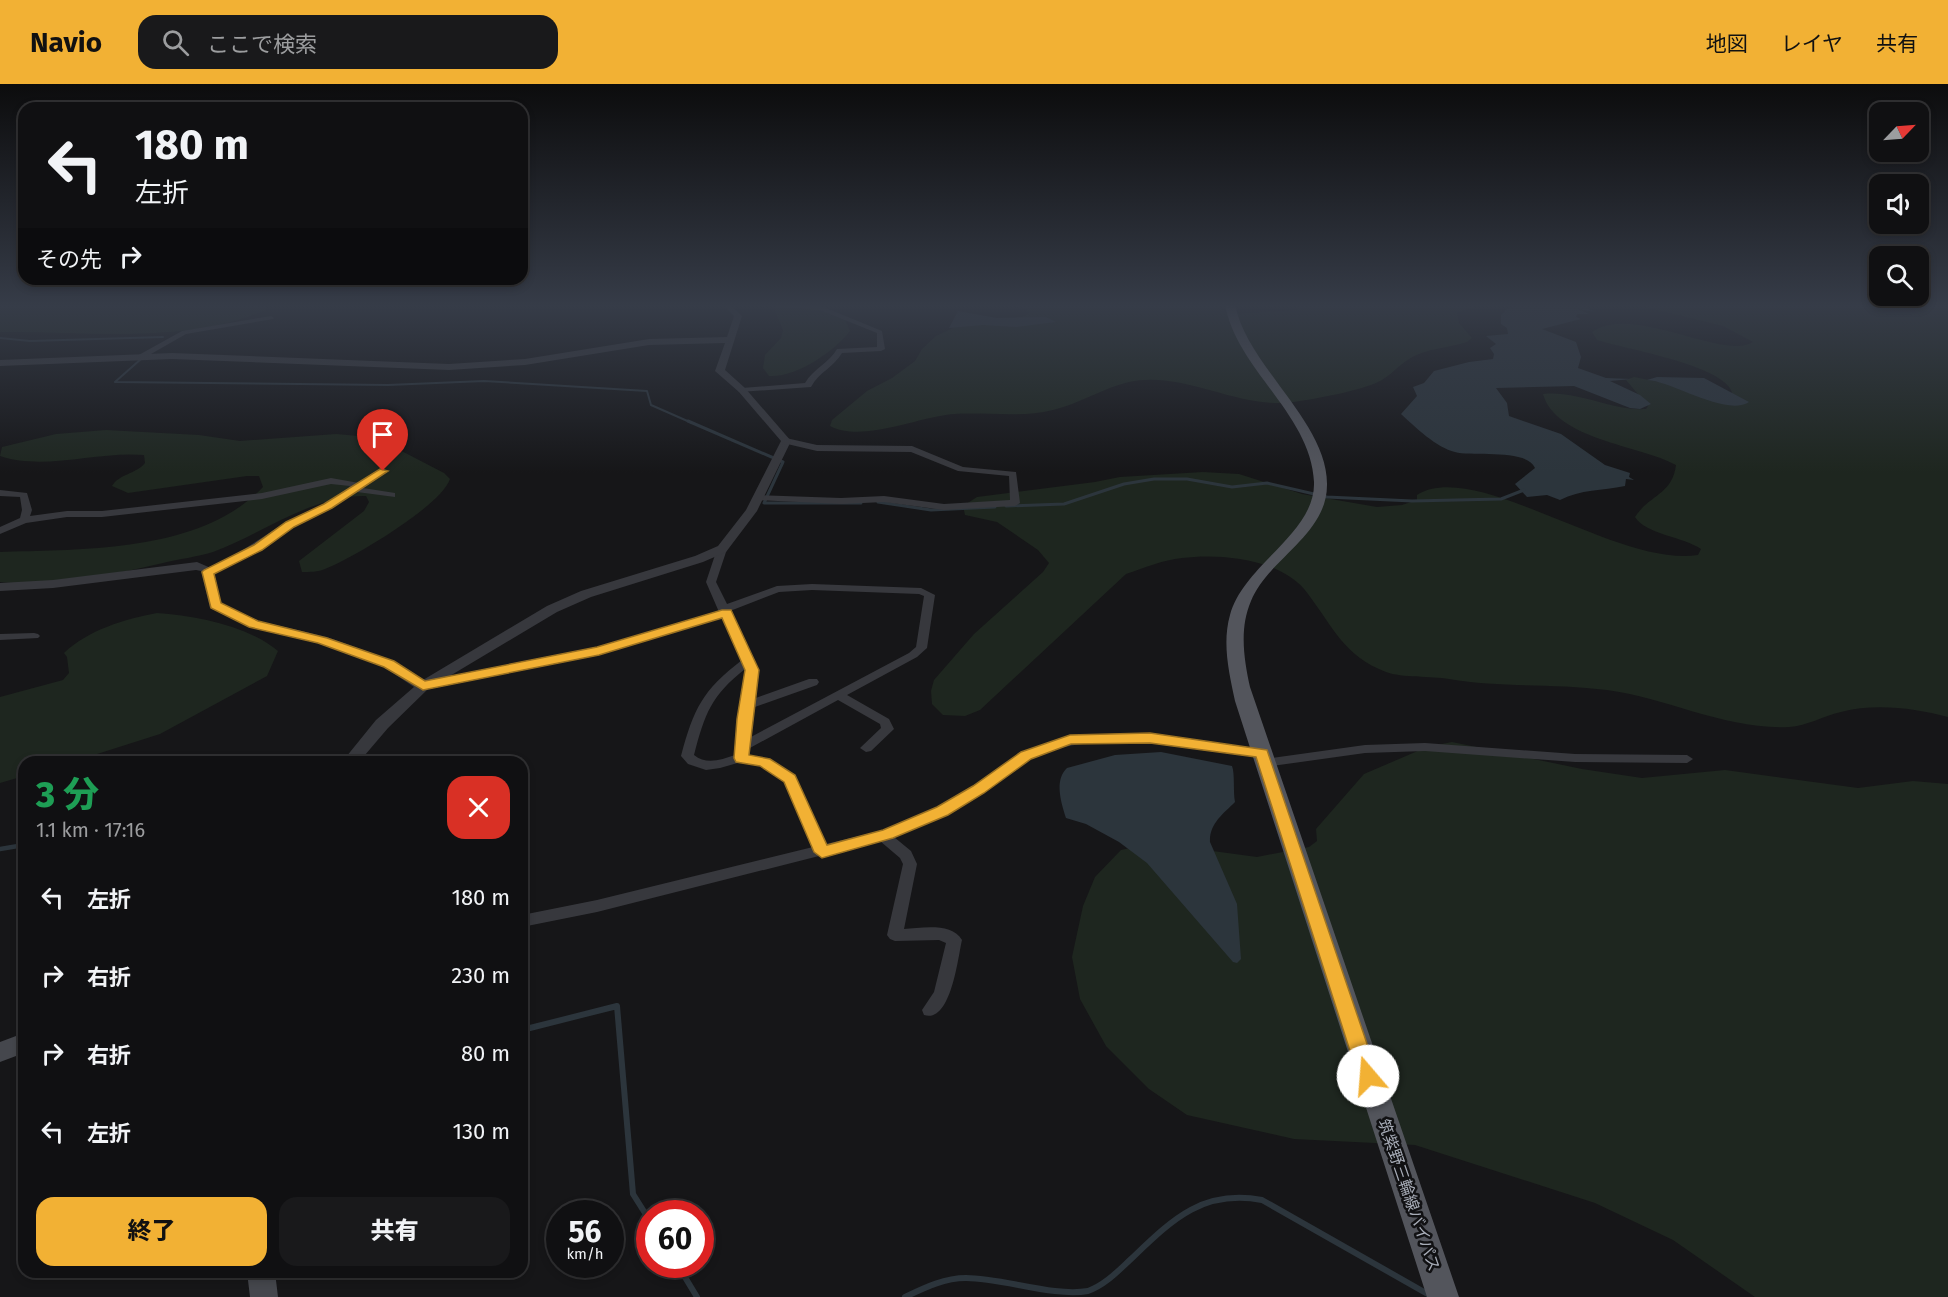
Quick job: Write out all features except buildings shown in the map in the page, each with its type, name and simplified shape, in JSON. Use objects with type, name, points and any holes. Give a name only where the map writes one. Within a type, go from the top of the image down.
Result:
[{"type":"main road","name":"筑紫野三輪線バイパス","points":[[1257,361],[1305,438],[1321,478],[1315,509],[1309,520],[1250,588],[1238,615],[1235,635],[1236,667],[1244,701],[1443,1297]]},
{"type":"main road","points":[[0,1052],[18,1045]]},
{"type":"main road","points":[[262,1278],[264,1297]]},
{"type":"street","points":[[0,363],[48,361]]},
{"type":"street","points":[[259,361],[449,368],[530,361]]},
{"type":"street","points":[[724,361],[720,371],[742,390],[786,441],[817,448],[912,449],[961,469],[1013,474],[1015,503],[944,507],[884,499],[841,501],[758,498]]},
{"type":"street","points":[[742,390],[808,385],[811,378],[835,361]]},
{"type":"street","points":[[742,752],[746,706],[752,681],[749,660],[711,582],[722,549],[758,498],[786,441]]},
{"type":"street","points":[[208,572],[258,548],[290,524],[383,471]]},
{"type":"street","points":[[0,531],[24,520],[262,496],[337,480],[355,484],[355,489]]},
{"type":"street","points":[[355,489],[392,495]]},
{"type":"street","points":[[0,493],[24,495],[27,510],[24,520]]},
{"type":"street","points":[[355,756],[382,724],[423,686],[552,609],[722,549]]},
{"type":"street","points":[[0,587],[53,585],[171,567],[197,566],[208,572],[215,605],[254,624],[322,640],[389,664],[423,686],[599,651],[725,611],[764,592],[801,587],[921,591],[930,595],[921,648],[913,655],[742,752],[704,766],[691,761],[687,756],[694,723],[706,700],[725,679],[749,660]]},
{"type":"street","points":[[0,637],[34,636]]},
{"type":"street","points":[[746,706],[813,682]]},
{"type":"street","points":[[840,696],[885,722],[888,729],[866,748]]},
{"type":"street","points":[[528,920],[597,906],[883,836],[943,811],[978,790],[1026,755],[1070,740],[1150,738],[1264,758],[1365,749],[1425,747],[1575,758],[1687,759]]},
{"type":"street","points":[[742,752],[765,762],[790,779],[822,852]]},
{"type":"street","points":[[883,836],[906,855],[910,864],[895,935],[941,934],[954,940],[942,995],[930,1010]]},
{"type":"shaded area","points":[[764,361],[816,361],[791,373],[780,375],[769,376],[763,368]]},
{"type":"shaded area","points":[[915,361],[1408,361],[1374,384],[1352,391],[1294,402],[1252,401],[1191,385],[1150,380],[1129,382],[1063,407],[1041,412],[954,414],[890,428],[858,432],[830,426],[832,420],[867,391],[892,378]]},
{"type":"shaded area","points":[[1580,361],[1578,368],[1606,378],[1632,379],[1610,381],[1640,395],[1651,404],[1640,409],[1630,408],[1574,386],[1496,388],[1507,403],[1509,416],[1561,434],[1605,465],[1630,473],[1629,477],[1634,480],[1626,479],[1625,486],[1584,492],[1560,500],[1547,495],[1527,497],[1515,484],[1535,468],[1530,462],[1510,455],[1448,450],[1426,436],[1401,414],[1417,396],[1413,387],[1424,383],[1434,371],[1469,362]]},
{"type":"shaded area","points":[[1677,361],[1948,361],[1948,717],[1922,711],[1881,707],[1854,709],[1796,726],[1766,727],[1720,719],[1630,694],[1607,690],[1488,684],[1393,674],[1372,665],[1349,649],[1308,594],[1284,573],[1251,561],[1215,557],[1175,559],[1126,574],[980,710],[965,716],[943,715],[932,704],[931,691],[934,680],[974,634],[1043,572],[1049,563],[1038,550],[997,522],[965,515],[963,506],[977,497],[1120,477],[1203,472],[1239,474],[1302,494],[1377,507],[1402,505],[1417,500],[1417,495],[1443,487],[1475,491],[1511,501],[1629,546],[1665,555],[1698,555],[1701,549],[1647,527],[1635,517],[1670,483],[1676,465],[1601,439],[1564,422],[1551,409],[1543,394],[1569,395],[1620,407],[1646,409],[1648,406],[1626,380],[1634,377],[1731,396],[1732,392],[1725,382]]},
{"type":"shaded area","points":[[1657,377],[1704,378],[1749,402],[1727,405],[1713,402],[1647,380]]},
{"type":"shaded area","points":[[106,430],[199,435],[240,441],[336,434],[358,436],[392,446],[444,473],[450,479],[431,503],[395,530],[355,554],[320,571],[302,572],[299,561],[364,511],[369,502],[366,496],[346,497],[326,502],[213,552],[201,555],[82,579],[41,583],[0,582],[0,552],[104,548],[174,536],[207,525],[237,509],[263,487],[259,476],[247,476],[128,493],[112,486],[119,479],[141,467],[145,463],[144,455],[35,462],[0,456],[2,447],[56,434]]},
{"type":"shaded area","points":[[157,613],[204,619],[236,628],[266,642],[278,651],[267,676],[160,734],[91,756],[18,756],[18,778],[0,783],[0,697],[63,680],[69,673],[67,657],[64,653],[96,632]]},
{"type":"shaded area","points":[[1452,742],[1582,769],[1642,778],[1725,770],[1858,788],[1913,781],[1948,784],[1948,1297],[1755,1297],[1673,1240],[1595,1203],[1415,1145],[1294,1139],[1187,1115],[1149,1089],[1106,1046],[1080,999],[1072,957],[1083,906],[1095,877],[1121,850],[1154,843],[1257,857],[1309,847],[1317,841],[1316,829],[1364,774],[1427,747]]},
{"type":"shaded area","points":[[1161,752],[1232,766],[1235,802],[1214,825],[1210,842],[1237,904],[1241,959],[1237,963],[1233,962],[1147,863],[1119,842],[1086,824],[1066,818],[1060,785],[1067,768],[1115,755]]},
{"type":"waterway","points":[[139,361],[115,382],[388,385],[484,381],[647,391],[651,405],[692,423]]},
{"type":"waterway","points":[[688,421],[783,462],[764,503],[861,503]]},
{"type":"waterway","points":[[1006,506],[1064,504],[1124,484],[1154,479],[1187,479],[1232,487],[1267,483],[1327,497],[1412,501],[1501,499],[1524,490]]},
{"type":"waterway","points":[[878,502],[931,510],[995,507]]},
{"type":"waterway","points":[[0,849],[18,846]]},
{"type":"waterway","points":[[528,1028],[617,1006],[633,1194],[637,1200]]},
{"type":"waterway","points":[[905,1297],[927,1287],[958,1278],[996,1281],[1059,1292],[1088,1291],[1111,1277],[1160,1232],[1189,1211],[1222,1199],[1241,1198],[1262,1200],[1433,1297]]},
{"type":"waterway","points":[[685,1278],[697,1297]]},
{"type":"route","points":[[383,471],[328,506],[290,524],[258,548],[225,566],[208,572],[215,605],[254,624],[322,640],[389,664],[423,686],[599,651],[726,613],[752,670],[744,719],[741,758],[765,762],[779,769],[790,779],[822,852],[887,834],[943,811],[978,790],[1026,755],[1070,740],[1112,737],[1150,738],[1262,753],[1368,1076]]}]
